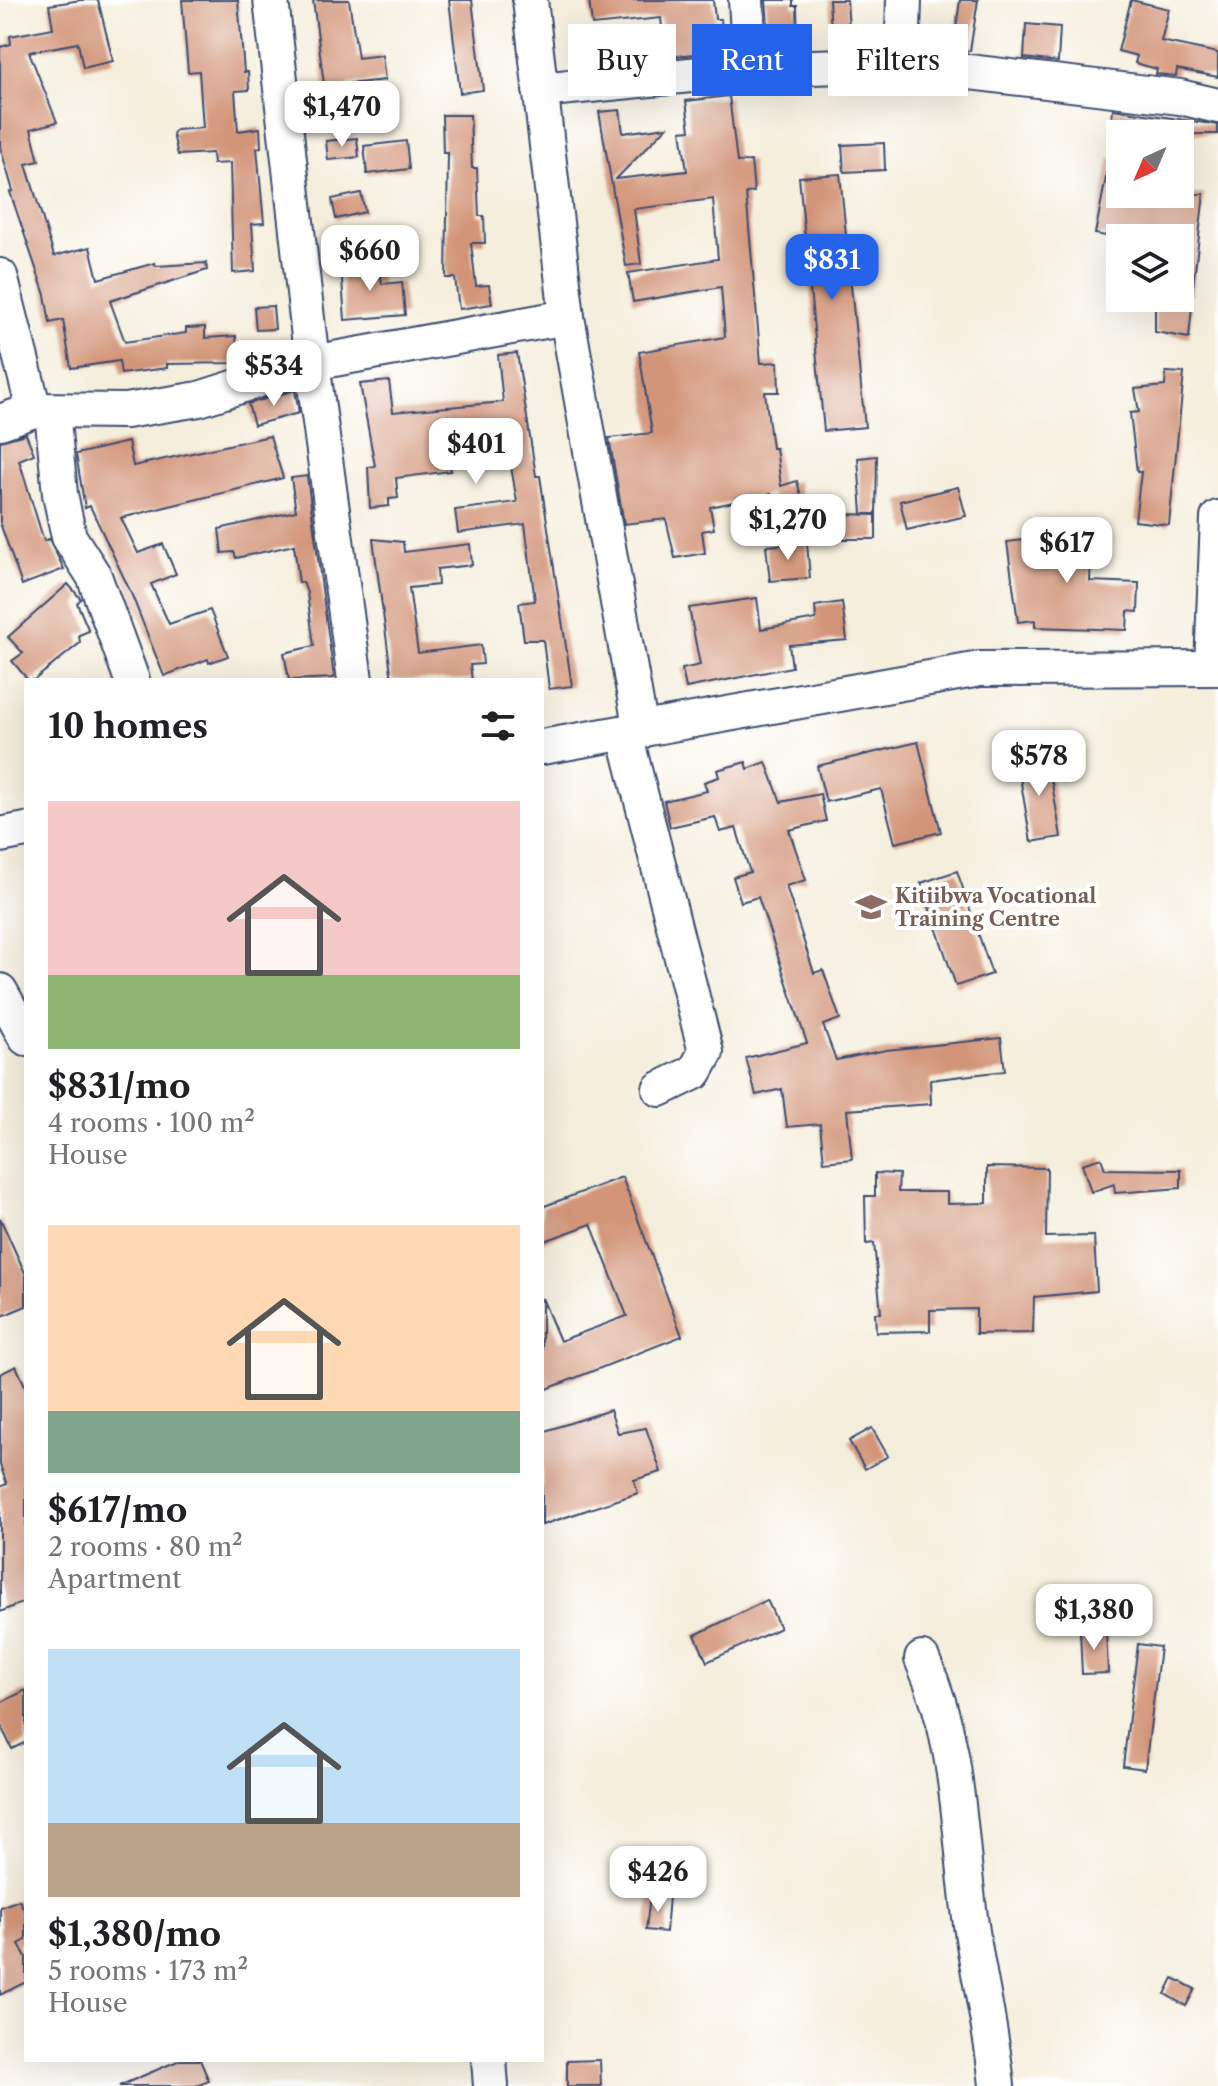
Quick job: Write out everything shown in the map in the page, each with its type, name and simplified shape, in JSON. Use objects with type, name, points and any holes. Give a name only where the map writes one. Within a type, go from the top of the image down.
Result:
[{"type":"street","points":[[271,0],[312,363],[355,678]]},
{"type":"street","points":[[530,0],[567,317],[633,732],[706,1052],[695,1072],[660,1089]]},
{"type":"street","points":[[746,0],[747,24]]},
{"type":"street","points":[[903,24],[904,0]]},
{"type":"street","points":[[968,72],[1180,97],[1218,106]]},
{"type":"street","points":[[540,90],[692,75]]},
{"type":"street","points":[[0,276],[43,411],[69,537],[94,576],[131,678]]},
{"type":"street","points":[[0,422],[43,411],[126,411],[199,399],[312,363],[567,317]]},
{"type":"street","points":[[544,747],[980,669],[1215,668],[1218,518]]},
{"type":"street","points":[[0,835],[24,830]]},
{"type":"street","points":[[0,991],[24,1034]]},
{"type":"street","points":[[922,1659],[941,1701],[960,1801],[969,1913],[997,2086]]},
{"type":"street","points":[[489,2062],[491,2086]]},
{"type":"building","points":[[98,0],[113,61],[83,68],[78,43],[29,52],[57,122],[31,129],[39,161],[26,164],[54,256],[90,247],[98,279],[155,263],[156,266],[206,263],[207,270],[110,301],[125,342],[186,333],[186,328],[205,327],[205,338],[236,336],[238,363],[167,364],[167,368],[121,374],[119,361],[71,368],[63,320],[50,323],[45,295],[10,192],[13,191],[0,146],[0,47],[11,44],[10,36],[53,28],[49,5]]},
{"type":"building","points":[[182,0],[238,0],[244,72],[248,72],[249,90],[235,91],[238,131],[260,128],[261,147],[257,148],[264,223],[252,224],[255,271],[233,273],[230,163],[213,164],[212,153],[178,155],[173,134],[176,130],[203,128],[199,71],[188,72]]},
{"type":"building","points":[[313,0],[349,0],[358,58],[382,55],[385,80],[348,84],[349,97],[326,100]]},
{"type":"building","points":[[449,0],[472,0],[483,90],[460,93]]},
{"type":"building","points":[[589,0],[713,0],[715,19],[721,19],[721,24],[692,24],[692,54],[676,56],[676,24],[662,24],[661,18],[592,24]]},
{"type":"building","points":[[766,0],[793,0],[793,6],[797,6],[797,24],[768,24]]},
{"type":"building","points":[[829,0],[847,0],[849,24],[831,24]]},
{"type":"building","points":[[960,0],[978,0],[970,51],[968,24],[957,24]]},
{"type":"building","points":[[1131,0],[1169,9],[1161,41],[1218,53],[1218,77],[1177,69],[1176,76],[1156,74],[1157,69],[1135,63],[1137,56],[1118,51]]},
{"type":"building","points":[[1026,24],[1060,27],[1058,62],[1024,58]]},
{"type":"building","points":[[729,96],[737,162],[751,161],[754,192],[746,193],[761,363],[778,362],[779,392],[765,392],[772,448],[776,448],[781,486],[797,481],[803,503],[773,512],[771,494],[710,507],[714,529],[702,531],[705,553],[675,558],[666,519],[624,524],[609,438],[652,433],[639,352],[725,337],[721,287],[633,302],[628,273],[718,259],[713,199],[634,209],[641,264],[626,266],[599,112],[620,110],[623,133],[667,127],[616,179],[687,171],[681,131],[690,130],[686,101]]},
{"type":"building","points":[[1113,109],[1185,120],[1112,120]]},
{"type":"building","points":[[442,115],[470,115],[472,168],[477,168],[479,216],[484,216],[485,243],[471,243],[476,286],[489,285],[492,304],[459,309],[455,278],[446,278],[448,153],[443,153]]},
{"type":"building","points":[[1194,121],[1218,125],[1218,134],[1194,134]]},
{"type":"building","points":[[357,138],[359,157],[328,160],[326,141]]},
{"type":"building","points":[[406,141],[409,169],[367,174],[364,146]]},
{"type":"building","points":[[884,143],[885,170],[844,172],[842,145]]},
{"type":"building","points":[[840,174],[865,427],[824,431],[799,177]]},
{"type":"building","points":[[1106,178],[1106,208],[1194,208],[1194,194],[1204,194],[1194,278],[1194,224],[1106,224],[1106,236],[1095,234]]},
{"type":"building","points":[[361,193],[365,212],[336,219],[332,199]]},
{"type":"building","points":[[378,260],[382,284],[402,282],[405,315],[345,320],[341,266]]},
{"type":"building","points":[[273,306],[275,329],[256,330],[254,307]]},
{"type":"building","points":[[1155,312],[1191,312],[1189,338],[1155,332]]},
{"type":"building","points":[[517,353],[536,476],[540,476],[572,686],[549,689],[543,640],[524,640],[519,603],[535,601],[525,524],[458,533],[455,510],[517,502],[505,431],[457,436],[459,453],[448,454],[451,471],[396,478],[398,498],[389,499],[389,506],[370,508],[368,467],[375,466],[360,384],[389,381],[393,412],[503,402],[498,355]]},
{"type":"building","points":[[1166,372],[1184,373],[1169,525],[1135,521],[1141,472],[1137,472],[1130,413],[1139,412],[1135,389],[1165,386]]},
{"type":"building","points":[[295,390],[299,413],[254,425],[248,404]]},
{"type":"building","points":[[26,434],[34,454],[19,460],[44,541],[49,539],[64,569],[22,585],[0,523],[0,441]]},
{"type":"building","points":[[270,436],[283,478],[121,518],[138,553],[163,544],[176,574],[151,584],[169,624],[210,610],[228,656],[209,663],[208,659],[164,676],[131,593],[90,506],[85,508],[76,454],[128,442],[133,466]]},
{"type":"building","points":[[877,456],[876,514],[862,514],[858,458]]},
{"type":"building","points":[[307,476],[334,678],[289,678],[284,653],[314,646],[307,593],[303,582],[299,583],[294,545],[236,558],[234,552],[222,553],[219,529],[296,511],[291,478]]},
{"type":"building","points":[[958,487],[966,516],[907,530],[900,501]]},
{"type":"building","points":[[844,514],[876,515],[876,539],[844,539]]},
{"type":"building","points":[[1057,528],[1092,530],[1090,581],[1139,583],[1138,612],[1128,611],[1127,630],[1035,627],[1035,620],[1018,622],[1007,542],[1057,536]]},
{"type":"building","points":[[373,539],[403,542],[404,552],[470,544],[472,565],[437,569],[438,585],[409,588],[418,653],[481,645],[483,664],[470,665],[472,678],[392,678]]},
{"type":"building","points":[[807,543],[810,578],[770,581],[766,546]]},
{"type":"building","points":[[68,584],[81,599],[77,603],[89,631],[79,635],[80,643],[36,678],[26,678],[12,661],[23,653],[8,637]]},
{"type":"building","points":[[757,598],[761,629],[816,619],[815,606],[842,602],[847,640],[789,645],[792,667],[686,688],[682,669],[700,665],[689,608]]},
{"type":"building","points":[[918,742],[941,832],[895,843],[881,789],[826,802],[817,766]]},
{"type":"building","points":[[1047,754],[1061,837],[1031,842],[1017,759]]},
{"type":"building","points":[[746,762],[748,769],[766,762],[781,802],[820,794],[826,821],[789,830],[806,880],[786,886],[814,973],[823,970],[840,1019],[823,1025],[836,1060],[886,1050],[1001,1038],[1005,1071],[930,1080],[931,1104],[847,1110],[852,1159],[824,1162],[820,1124],[787,1127],[782,1089],[756,1095],[746,1058],[807,1043],[758,897],[741,902],[733,877],[750,872],[736,828],[720,832],[715,817],[670,827],[664,801],[707,791],[704,782],[719,777],[717,770]]},
{"type":"building","points":[[957,871],[992,974],[956,986],[921,883]]},
{"type":"building","points":[[1101,1158],[1105,1169],[1181,1170],[1181,1188],[1115,1193],[1114,1184],[1091,1192],[1082,1164]]},
{"type":"building","points":[[987,1167],[1047,1168],[1046,1237],[1094,1236],[1097,1291],[1034,1297],[1033,1333],[976,1334],[976,1309],[930,1310],[930,1331],[876,1332],[875,1313],[881,1313],[874,1243],[866,1244],[865,1196],[875,1196],[875,1173],[899,1174],[898,1192],[947,1192],[947,1204],[987,1203]]},
{"type":"building","points":[[622,1177],[682,1336],[544,1390],[544,1303],[560,1341],[627,1316],[591,1224],[544,1241],[544,1206]]},
{"type":"building","points":[[0,1218],[24,1271],[24,1307],[0,1317]]},
{"type":"building","points":[[16,1366],[24,1384],[24,1602],[0,1612],[0,1487],[7,1484],[0,1465],[0,1374]]},
{"type":"building","points":[[610,1410],[618,1433],[646,1428],[661,1472],[634,1480],[638,1493],[544,1524],[544,1431]]},
{"type":"building","points":[[872,1428],[888,1456],[865,1469],[849,1441]]},
{"type":"building","points":[[767,1600],[780,1628],[707,1662],[695,1635]]},
{"type":"building","points":[[1106,1630],[1108,1673],[1082,1674],[1080,1631]]},
{"type":"building","points":[[1138,1644],[1160,1647],[1145,1769],[1123,1766]]},
{"type":"building","points":[[24,1691],[24,1743],[12,1749],[0,1724],[0,1703]]},
{"type":"building","points":[[650,1895],[669,1897],[666,1932],[646,1930]]},
{"type":"building","points":[[19,1900],[24,1909],[24,1941],[19,1944],[24,1953],[24,1983],[0,1995],[0,1907]]},
{"type":"building","points":[[1173,1978],[1195,1989],[1186,2006],[1165,1994]]},
{"type":"building","points":[[600,2060],[601,2086],[567,2086],[567,2061]]},
{"type":"building","points":[[175,2062],[201,2062],[209,2081],[196,2086],[119,2086]]},
{"type":"place","name":"Kitiibwa Vocational Training Centre","points":[[871,907]]}]
